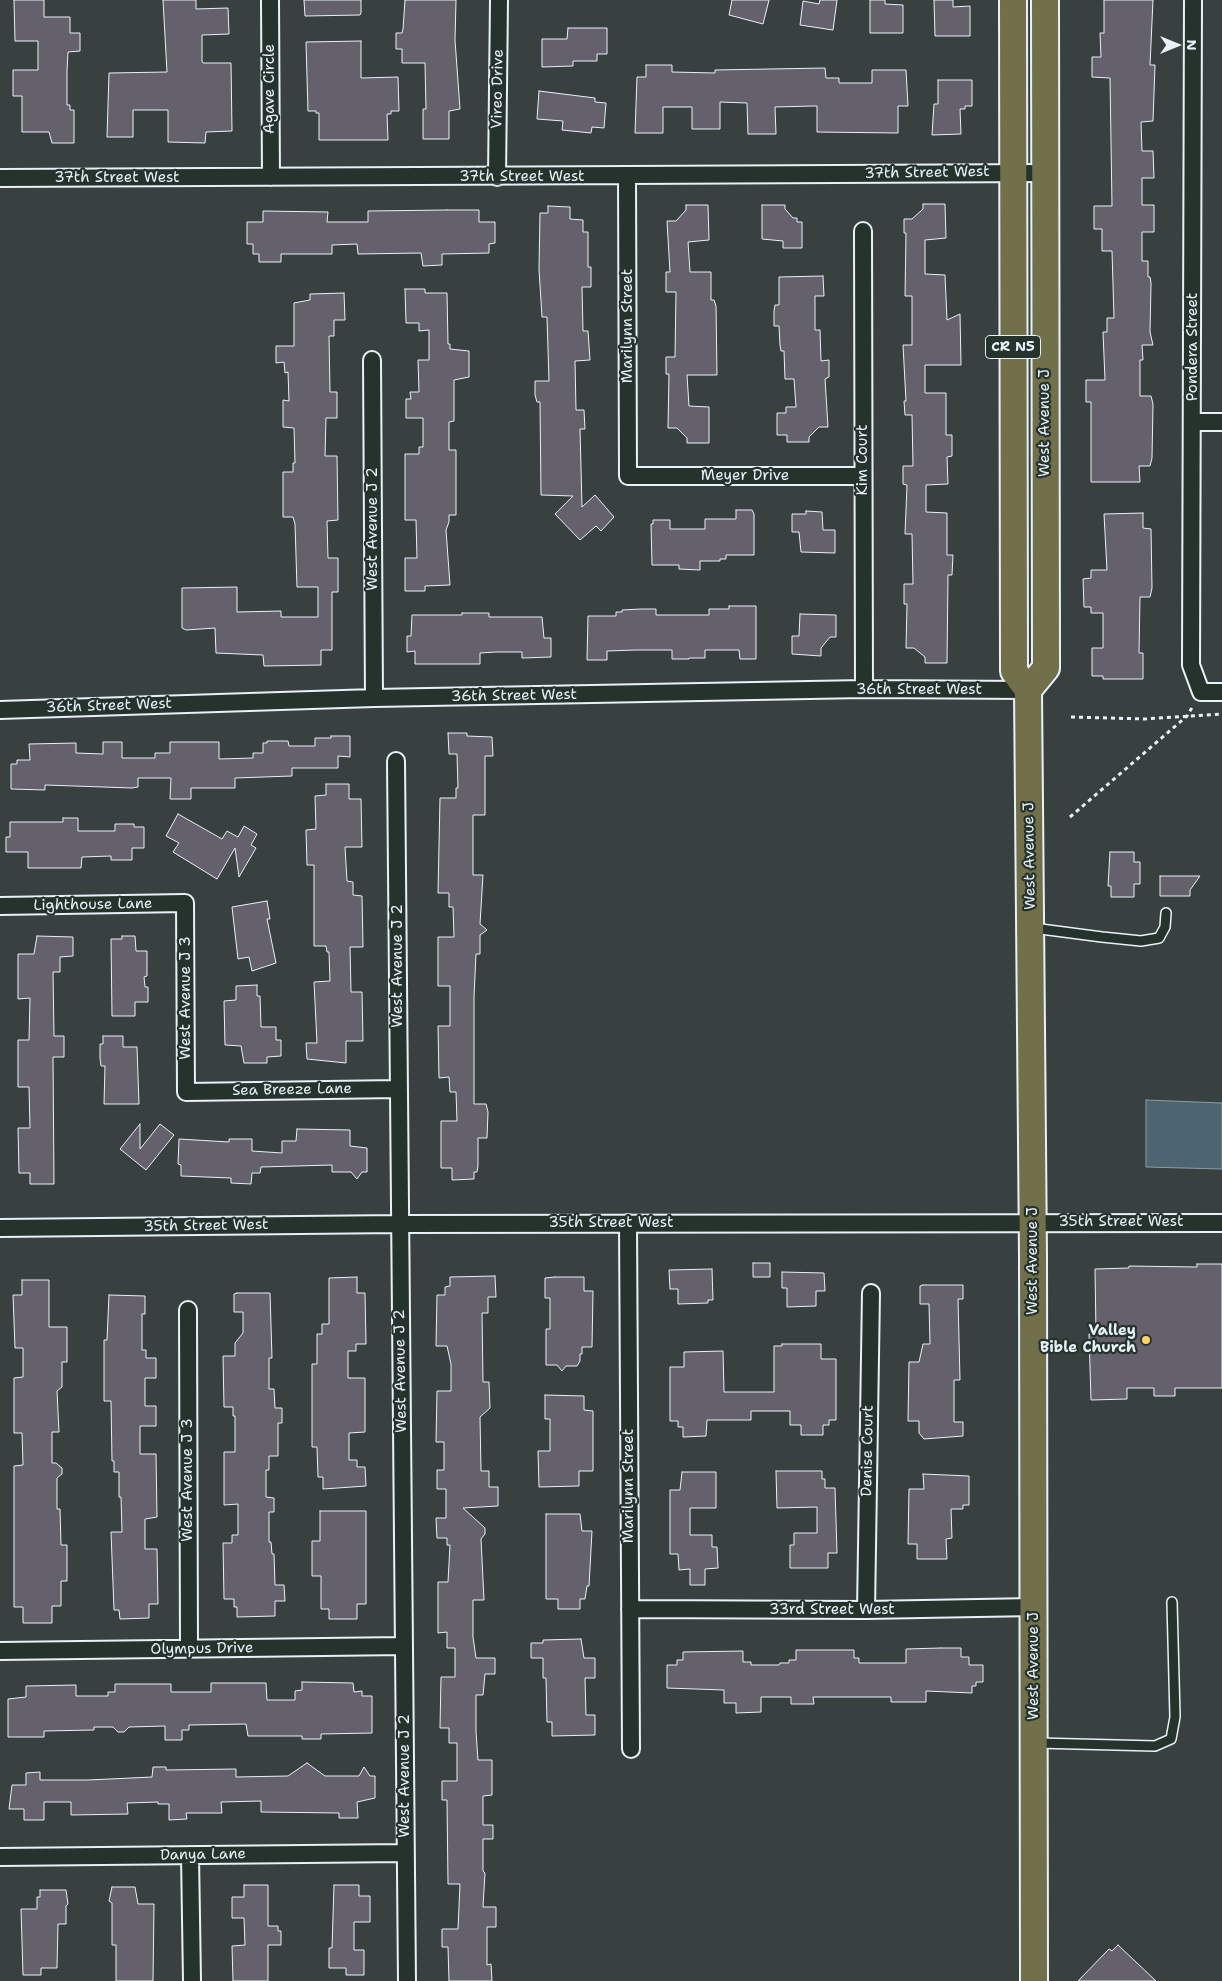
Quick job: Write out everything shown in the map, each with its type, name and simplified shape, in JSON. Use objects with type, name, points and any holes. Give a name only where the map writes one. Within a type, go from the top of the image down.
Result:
[{"type":"main road","name":"CR N5","points":[[1013,0],[1014,671],[1028,690]]},
{"type":"main road","name":"West Avenue J","points":[[1034,1981],[1033,1222],[1028,690],[1046,668],[1045,0]]},
{"type":"street","name":"Agave Circle","points":[[270,0],[271,177]]},
{"type":"street","name":"Vireo Drive","points":[[497,177],[499,0]]},
{"type":"street","name":"Pondera Street","points":[[1194,0],[1191,665],[1202,692]]},
{"type":"street","name":"37th Street West","points":[[0,178],[1045,173]]},
{"type":"street","name":"Marilynn Street","points":[[627,176],[628,476]]},
{"type":"street","name":"Kim Court","points":[[863,231],[864,689]]},
{"type":"street","name":"West Avenue J 2","points":[[372,360],[374,698]]},
{"type":"street","points":[[1192,422],[1222,422]]},
{"type":"street","name":"Meyer Drive","points":[[628,476],[863,476]]},
{"type":"street","name":"36th Street West","points":[[0,710],[374,698],[864,689],[1028,690]]},
{"type":"street","points":[[1202,692],[1222,692]]},
{"type":"street","name":"West Avenue J 2","points":[[396,761],[407,1981]]},
{"type":"street","name":"Lighthouse Lane","points":[[0,906],[185,903]]},
{"type":"street","name":"West Avenue J 3","points":[[185,903],[186,1092]]},
{"type":"street","name":"Sea Breeze Lane","points":[[186,1092],[398,1089]]},
{"type":"street","name":"35th Street West","points":[[0,1228],[399,1224],[1222,1222]]},
{"type":"street","name":"Marilynn Street","points":[[628,1223],[631,1749]]},
{"type":"street","name":"Denise Court","points":[[866,1610],[871,1293]]},
{"type":"street","name":"West Avenue J 3","points":[[188,1310],[189,1649]]},
{"type":"street","name":"33rd Street West","points":[[630,1609],[866,1610],[1034,1607]]},
{"type":"street","name":"Olympus Drive","points":[[0,1651],[404,1646]]},
{"type":"street","name":"Danya Lane","points":[[0,1857],[405,1853]]},
{"type":"street","points":[[190,1855],[192,1981]]},
{"type":"lane","points":[[1030,928],[1141,940],[1159,938],[1165,927],[1166,912]]},
{"type":"lane","points":[[1034,1742],[1155,1746],[1171,1739],[1175,1717],[1172,1602]]},
{"type":"path","points":[[1070,817],[1187,716],[1202,692]]},
{"type":"path","points":[[1071,717],[1145,719],[1222,714]]},
{"type":"water","points":[[1146,1100],[1222,1103],[1222,1169],[1146,1167]]},
{"type":"building","points":[[14,0],[44,0],[44,17],[70,17],[70,33],[80,33],[80,51],[68,52],[67,105],[70,105],[70,110],[74,110],[74,143],[52,143],[49,132],[22,132],[22,96],[13,96],[13,70],[38,70],[38,41],[15,41]]},
{"type":"building","points":[[163,0],[196,0],[196,9],[228,8],[229,34],[202,35],[202,61],[203,63],[231,63],[232,131],[206,132],[205,143],[168,142],[168,110],[133,110],[133,137],[107,137],[109,73],[167,72]]},
{"type":"building","points":[[304,0],[361,0],[361,13],[360,15],[305,16]]},
{"type":"building","points":[[405,0],[456,0],[455,40],[460,109],[449,111],[449,139],[423,139],[423,109],[426,109],[425,63],[402,63],[402,49],[396,49],[396,33],[402,33],[403,29]]},
{"type":"building","points":[[732,0],[769,0],[763,24],[729,15]]},
{"type":"building","points":[[820,0],[837,0],[833,30],[800,25],[803,1],[819,4]]},
{"type":"building","points":[[870,0],[885,0],[885,4],[903,5],[903,33],[870,33]]},
{"type":"building","points":[[934,0],[953,0],[953,7],[970,6],[970,36],[935,36]]},
{"type":"building","points":[[1104,0],[1153,0],[1150,65],[1155,65],[1153,121],[1141,122],[1142,151],[1153,151],[1154,178],[1142,178],[1142,205],[1154,205],[1154,232],[1142,232],[1142,261],[1148,261],[1148,277],[1150,277],[1151,283],[1150,332],[1153,345],[1142,345],[1143,360],[1140,360],[1140,396],[1151,396],[1153,404],[1152,458],[1150,466],[1139,466],[1140,482],[1091,482],[1091,402],[1086,402],[1086,380],[1105,380],[1103,332],[1107,332],[1107,318],[1114,318],[1112,251],[1102,251],[1102,229],[1094,229],[1094,206],[1112,206],[1110,78],[1092,77],[1092,57],[1101,57],[1100,33],[1104,33]]},
{"type":"building","points":[[568,28],[607,28],[607,54],[597,54],[597,61],[573,61],[573,66],[542,67],[542,39],[567,39]]},
{"type":"building","points":[[361,41],[361,78],[398,77],[399,111],[391,111],[391,114],[387,114],[388,140],[319,140],[319,113],[308,111],[306,42]]},
{"type":"building","points":[[646,65],[672,65],[672,72],[715,73],[715,70],[825,68],[826,78],[839,78],[839,83],[872,83],[872,70],[906,70],[908,106],[898,106],[898,133],[817,132],[817,106],[813,106],[775,107],[776,134],[748,134],[747,103],[720,102],[720,129],[692,129],[692,107],[663,107],[663,133],[635,133],[637,77],[646,77]]},
{"type":"building","points":[[938,80],[972,80],[972,106],[965,106],[965,109],[960,109],[961,134],[932,135],[934,104],[938,104]]},
{"type":"building","points":[[539,91],[595,98],[595,102],[606,103],[604,128],[592,127],[591,133],[562,130],[563,121],[537,119]]},
{"type":"building","points":[[923,204],[945,204],[946,238],[925,240],[925,274],[945,275],[947,320],[960,314],[961,365],[925,365],[925,393],[946,393],[946,435],[952,435],[952,456],[947,457],[948,484],[926,485],[926,512],[947,513],[947,555],[953,555],[952,575],[948,575],[947,663],[925,663],[925,657],[914,648],[906,648],[907,604],[904,604],[904,584],[913,584],[912,534],[905,534],[907,485],[903,484],[903,466],[913,466],[912,415],[905,415],[904,401],[906,401],[903,345],[912,345],[912,296],[905,296],[906,233],[904,233],[904,219],[912,219],[923,209]]},
{"type":"building","points":[[686,205],[708,205],[709,240],[688,242],[690,272],[711,272],[711,300],[714,300],[716,306],[717,375],[687,375],[689,406],[709,407],[709,443],[687,443],[687,438],[677,428],[668,428],[669,374],[666,374],[666,357],[675,357],[676,292],[666,292],[666,272],[670,272],[667,221],[676,221],[686,210]]},
{"type":"building","points":[[762,205],[785,205],[785,209],[793,218],[797,218],[797,222],[802,222],[802,248],[783,248],[783,241],[762,239]]},
{"type":"building","points":[[548,206],[570,207],[570,219],[583,220],[583,232],[588,232],[588,267],[591,267],[591,287],[582,287],[583,331],[588,331],[590,360],[575,361],[576,410],[584,410],[585,429],[580,429],[582,507],[595,495],[614,517],[601,531],[596,526],[580,540],[555,514],[573,496],[541,495],[540,402],[537,402],[535,395],[535,381],[549,381],[547,317],[542,317],[539,269],[540,213],[548,213]]},
{"type":"building","points":[[479,210],[479,222],[495,222],[495,243],[489,244],[489,253],[442,254],[442,265],[423,266],[421,253],[358,254],[357,244],[332,245],[332,254],[281,254],[281,262],[259,262],[259,254],[253,254],[253,244],[247,244],[247,222],[263,222],[263,211],[328,212],[327,222],[368,222],[368,211]]},
{"type":"building","points":[[823,276],[824,296],[815,296],[815,330],[820,330],[821,361],[829,360],[829,377],[825,379],[828,427],[819,427],[809,437],[809,442],[787,442],[787,435],[777,435],[777,413],[786,413],[786,407],[796,407],[794,379],[785,379],[784,351],[781,351],[779,326],[774,326],[775,305],[779,305],[779,277]]},
{"type":"building","points":[[405,289],[425,289],[425,293],[447,293],[448,344],[450,344],[450,349],[469,351],[469,377],[454,380],[454,421],[449,422],[449,450],[456,450],[456,515],[449,515],[446,530],[450,585],[425,586],[425,591],[405,591],[405,558],[417,558],[416,520],[405,520],[405,454],[419,454],[419,447],[423,447],[423,418],[406,418],[406,399],[411,399],[410,392],[419,392],[418,360],[429,360],[429,330],[419,331],[419,323],[406,323]]},
{"type":"building","points":[[344,293],[345,320],[334,320],[334,336],[329,336],[330,392],[337,392],[337,418],[326,418],[325,456],[337,456],[338,520],[327,521],[328,558],[338,558],[338,592],[332,592],[332,650],[321,650],[321,665],[264,666],[263,655],[216,653],[215,628],[186,630],[182,628],[182,588],[237,587],[237,612],[281,611],[281,617],[318,617],[318,587],[297,587],[295,524],[293,517],[283,517],[283,472],[293,472],[293,463],[295,463],[294,428],[283,427],[283,400],[289,401],[288,372],[285,373],[284,362],[276,363],[276,346],[294,346],[294,303],[310,300],[310,294]]},
{"type":"building","points":[[736,510],[752,510],[754,514],[754,555],[726,555],[726,559],[720,559],[720,561],[700,561],[700,570],[679,569],[679,565],[652,565],[651,524],[653,524],[653,520],[670,520],[670,529],[705,529],[705,519],[736,519]]},
{"type":"building","points":[[806,511],[822,512],[823,530],[835,530],[835,553],[801,552],[799,532],[792,532],[792,514],[806,514]]},
{"type":"building","points":[[1143,513],[1143,528],[1151,529],[1152,588],[1150,597],[1140,597],[1139,653],[1143,653],[1143,679],[1103,679],[1103,676],[1092,676],[1092,648],[1103,648],[1103,613],[1091,613],[1091,607],[1084,607],[1083,579],[1091,578],[1091,570],[1107,570],[1104,514]]},
{"type":"building","points":[[729,606],[756,606],[756,659],[740,659],[739,650],[705,650],[705,658],[672,659],[672,650],[636,650],[607,651],[607,660],[587,660],[588,616],[616,616],[616,612],[622,612],[622,610],[641,609],[656,609],[656,615],[709,615],[709,609],[729,609]]},
{"type":"building","points":[[462,613],[489,613],[489,617],[542,617],[544,638],[551,638],[551,657],[522,658],[522,652],[496,652],[480,653],[480,664],[415,664],[415,651],[407,652],[407,636],[411,636],[412,615],[462,615]]},
{"type":"building","points":[[800,614],[836,615],[836,637],[830,637],[821,648],[821,656],[792,654],[792,636],[799,636]]},
{"type":"building","points":[[448,733],[467,733],[467,736],[492,737],[493,756],[485,756],[485,815],[473,815],[473,875],[483,875],[480,924],[487,930],[480,935],[480,954],[476,954],[474,1104],[486,1104],[488,1112],[487,1138],[478,1138],[478,1166],[477,1172],[474,1172],[474,1179],[452,1180],[452,1168],[441,1168],[441,1121],[457,1121],[456,1092],[450,1092],[449,1077],[439,1078],[438,1026],[450,1026],[450,986],[438,986],[438,937],[454,937],[453,907],[449,907],[449,893],[438,893],[440,798],[456,798],[456,788],[458,788],[457,754],[449,754]]},
{"type":"building","points":[[331,736],[350,736],[350,757],[338,756],[338,768],[292,768],[292,776],[235,778],[235,788],[191,788],[191,799],[170,799],[171,778],[138,778],[138,787],[132,788],[45,785],[45,790],[11,789],[11,764],[17,764],[17,760],[30,760],[29,744],[76,743],[76,753],[103,754],[103,742],[122,742],[122,758],[155,758],[155,753],[170,753],[170,742],[219,742],[219,759],[253,758],[253,753],[263,753],[263,743],[267,743],[267,741],[288,741],[289,746],[315,746],[315,738],[331,738]]},
{"type":"building","points":[[326,784],[349,784],[349,799],[361,799],[362,847],[345,847],[347,881],[353,882],[353,895],[362,896],[363,947],[350,947],[351,992],[362,992],[363,1041],[346,1041],[346,1063],[307,1059],[306,1043],[317,1043],[314,982],[330,981],[329,952],[327,952],[326,946],[314,946],[314,865],[307,865],[306,830],[316,829],[315,796],[326,795]]},
{"type":"building","points":[[178,814],[222,839],[227,831],[238,837],[244,826],[257,834],[251,845],[256,848],[239,877],[235,848],[217,879],[173,852],[179,843],[166,836]]},
{"type":"building","points":[[63,818],[78,818],[78,831],[115,831],[115,824],[134,824],[134,827],[144,827],[144,848],[132,848],[132,860],[111,860],[111,856],[82,857],[81,868],[28,868],[28,852],[6,852],[6,837],[10,837],[10,822],[63,822]]},
{"type":"building","points":[[1110,852],[1134,852],[1134,862],[1140,862],[1140,884],[1134,884],[1134,897],[1111,897],[1111,886],[1108,886]]},
{"type":"building","points":[[1160,876],[1200,876],[1190,890],[1190,896],[1160,896]]},
{"type":"building","points":[[267,901],[270,919],[267,919],[276,963],[252,971],[249,957],[238,959],[232,907]]},
{"type":"building","points":[[37,936],[73,937],[73,956],[60,957],[60,972],[53,972],[54,1036],[64,1036],[64,1057],[53,1057],[54,1184],[30,1184],[30,1173],[19,1173],[18,1128],[30,1128],[29,1087],[18,1087],[18,1040],[29,1040],[30,998],[18,999],[18,954],[34,954]]},
{"type":"building","points":[[122,936],[135,936],[136,951],[147,951],[147,976],[144,977],[145,987],[148,987],[148,1002],[135,1002],[135,1016],[112,1016],[111,939],[122,939]]},
{"type":"building","points":[[257,985],[257,996],[260,996],[261,1027],[276,1027],[276,1040],[281,1040],[281,1056],[267,1057],[267,1063],[244,1063],[241,1046],[225,1045],[224,1001],[236,1000],[236,986]]},
{"type":"building","points":[[103,1036],[123,1036],[123,1047],[137,1047],[139,1104],[104,1104],[105,1066],[101,1066],[100,1058],[100,1044],[103,1044]]},
{"type":"building","points":[[140,1124],[140,1149],[160,1124],[174,1135],[146,1170],[120,1149]]},
{"type":"building","points":[[297,1129],[350,1130],[350,1146],[367,1148],[367,1172],[362,1172],[357,1179],[351,1172],[332,1172],[332,1165],[261,1167],[260,1173],[252,1173],[251,1184],[231,1183],[231,1178],[181,1176],[181,1165],[178,1164],[179,1139],[229,1142],[229,1139],[252,1139],[252,1151],[282,1153],[282,1141],[296,1141]]},
{"type":"building","points":[[753,1263],[770,1263],[770,1277],[753,1277]]},
{"type":"building","points":[[1197,1264],[1222,1264],[1222,1388],[1175,1388],[1175,1396],[1154,1396],[1154,1388],[1127,1388],[1127,1399],[1091,1400],[1089,1334],[1096,1333],[1095,1269],[1129,1268],[1129,1266],[1197,1267]]},
{"type":"building","points":[[712,1269],[713,1300],[708,1300],[708,1303],[678,1304],[678,1289],[670,1289],[669,1270]]},
{"type":"building","points":[[782,1272],[824,1273],[825,1291],[816,1291],[816,1306],[787,1307],[787,1288],[782,1288]]},
{"type":"building","points":[[495,1276],[496,1297],[488,1297],[488,1313],[482,1313],[483,1382],[489,1382],[490,1408],[480,1417],[481,1471],[489,1471],[489,1487],[498,1487],[498,1506],[463,1508],[485,1528],[485,1534],[481,1539],[484,1600],[473,1600],[473,1637],[476,1658],[495,1658],[495,1674],[485,1674],[483,1695],[476,1695],[476,1732],[478,1760],[492,1760],[492,1795],[483,1796],[483,1825],[493,1825],[493,1839],[483,1839],[483,1871],[485,1873],[483,1907],[496,1907],[496,1927],[487,1927],[487,1965],[491,1964],[492,1981],[449,1981],[448,1947],[442,1947],[442,1929],[458,1929],[460,1884],[448,1884],[447,1800],[442,1800],[442,1781],[457,1781],[457,1743],[449,1743],[449,1728],[440,1728],[441,1677],[455,1677],[455,1648],[447,1648],[447,1632],[438,1633],[438,1582],[448,1582],[450,1545],[447,1545],[447,1538],[437,1538],[436,1518],[446,1518],[446,1489],[437,1489],[437,1470],[444,1470],[444,1442],[436,1442],[437,1391],[451,1391],[451,1364],[447,1346],[436,1346],[437,1295],[445,1295],[445,1287],[450,1286],[450,1277]]},
{"type":"building","points":[[357,1277],[357,1293],[365,1293],[366,1344],[356,1344],[356,1351],[348,1351],[348,1378],[365,1378],[365,1432],[349,1433],[349,1460],[357,1460],[357,1467],[365,1467],[366,1486],[323,1489],[323,1477],[318,1477],[317,1447],[312,1447],[312,1364],[317,1364],[317,1334],[322,1334],[322,1324],[329,1324],[329,1278]]},
{"type":"building","points":[[584,1277],[584,1291],[593,1291],[592,1347],[582,1347],[582,1354],[580,1354],[580,1361],[577,1366],[566,1366],[562,1371],[557,1365],[546,1365],[546,1329],[550,1329],[550,1298],[545,1298],[545,1278]]},
{"type":"building","points":[[22,1280],[49,1280],[49,1327],[67,1327],[67,1362],[62,1362],[62,1387],[57,1391],[59,1432],[52,1432],[52,1463],[56,1463],[62,1468],[62,1474],[57,1478],[57,1509],[60,1509],[61,1545],[67,1545],[67,1581],[61,1581],[61,1606],[52,1606],[52,1623],[23,1623],[23,1607],[14,1607],[14,1466],[23,1465],[22,1433],[14,1433],[14,1378],[23,1377],[23,1348],[15,1348],[13,1295],[22,1295]]},
{"type":"building","points":[[963,1285],[963,1299],[958,1299],[960,1380],[954,1380],[954,1422],[963,1422],[963,1436],[924,1439],[919,1433],[919,1421],[908,1421],[909,1362],[919,1362],[923,1344],[930,1344],[929,1304],[920,1304],[920,1286]]},
{"type":"building","points":[[270,1293],[272,1358],[269,1358],[269,1389],[274,1389],[275,1408],[282,1408],[282,1423],[278,1423],[278,1456],[269,1456],[269,1470],[266,1470],[266,1497],[274,1498],[274,1512],[269,1512],[269,1542],[271,1542],[272,1554],[274,1554],[275,1585],[284,1585],[285,1601],[275,1601],[275,1616],[237,1617],[237,1607],[234,1607],[234,1599],[224,1599],[223,1543],[232,1543],[232,1535],[238,1535],[238,1504],[224,1505],[224,1452],[235,1452],[235,1416],[233,1416],[233,1407],[224,1407],[223,1356],[235,1356],[235,1343],[243,1333],[243,1312],[234,1312],[234,1294]]},
{"type":"building","points":[[109,1295],[145,1296],[145,1314],[142,1314],[142,1350],[146,1350],[146,1358],[156,1358],[156,1378],[145,1378],[145,1406],[156,1406],[156,1426],[140,1426],[140,1454],[156,1454],[157,1517],[145,1519],[145,1549],[157,1549],[158,1604],[149,1604],[149,1618],[120,1619],[119,1610],[114,1610],[111,1532],[122,1532],[119,1472],[114,1472],[114,1461],[112,1461],[111,1401],[104,1401],[104,1340],[107,1340]]},
{"type":"building","points":[[782,1344],[821,1344],[821,1359],[836,1359],[836,1420],[829,1420],[829,1425],[823,1425],[823,1435],[801,1435],[801,1425],[790,1425],[790,1411],[751,1411],[751,1420],[707,1420],[706,1436],[683,1437],[683,1427],[678,1427],[678,1421],[670,1421],[670,1367],[684,1367],[684,1352],[723,1351],[724,1392],[774,1392],[774,1346],[782,1346]]},
{"type":"building","points":[[545,1395],[584,1396],[584,1410],[593,1411],[593,1471],[579,1471],[579,1486],[539,1487],[538,1451],[550,1451],[550,1419],[545,1419]]},
{"type":"building","points":[[776,1471],[822,1471],[822,1479],[825,1479],[825,1488],[835,1488],[837,1553],[828,1553],[828,1568],[790,1568],[790,1545],[794,1545],[794,1533],[817,1533],[817,1507],[777,1508]]},
{"type":"building","points":[[682,1472],[716,1472],[716,1508],[690,1508],[690,1535],[712,1535],[712,1547],[717,1547],[718,1568],[705,1569],[705,1585],[690,1585],[690,1569],[679,1570],[678,1554],[670,1554],[670,1490],[680,1490]]},
{"type":"building","points":[[923,1474],[969,1476],[969,1505],[963,1505],[963,1509],[951,1509],[952,1538],[946,1539],[947,1559],[917,1559],[917,1544],[908,1544],[909,1489],[924,1489]]},
{"type":"building","points":[[320,1511],[366,1511],[366,1604],[357,1604],[357,1619],[329,1619],[329,1609],[321,1609],[321,1576],[312,1576],[312,1541],[320,1541]]},
{"type":"building","points":[[546,1514],[580,1514],[582,1531],[592,1531],[589,1586],[587,1586],[585,1599],[580,1599],[580,1609],[558,1609],[558,1599],[546,1599]]},
{"type":"building","points":[[581,1639],[584,1658],[595,1658],[595,1678],[585,1678],[586,1715],[595,1715],[595,1735],[552,1736],[552,1722],[547,1722],[546,1678],[543,1678],[543,1658],[531,1658],[531,1643],[543,1643],[543,1640]]},
{"type":"building","points":[[961,1648],[961,1657],[969,1657],[969,1665],[983,1665],[983,1682],[976,1682],[976,1686],[972,1686],[972,1693],[926,1691],[926,1702],[891,1702],[891,1697],[813,1697],[814,1704],[791,1704],[791,1697],[761,1697],[761,1712],[736,1713],[736,1703],[724,1703],[724,1690],[667,1688],[667,1665],[677,1665],[677,1660],[683,1660],[683,1652],[743,1651],[743,1662],[751,1662],[751,1665],[779,1665],[780,1663],[789,1663],[789,1660],[796,1660],[796,1650],[854,1650],[854,1658],[859,1658],[859,1663],[906,1663],[906,1649]]},
{"type":"building","points":[[302,1682],[353,1683],[354,1692],[362,1691],[362,1696],[372,1696],[372,1733],[321,1734],[321,1739],[302,1739],[302,1736],[248,1736],[246,1724],[189,1725],[189,1730],[182,1730],[182,1740],[165,1740],[165,1726],[129,1727],[124,1732],[118,1732],[113,1727],[94,1727],[94,1730],[44,1731],[44,1737],[8,1737],[8,1699],[26,1697],[26,1686],[76,1685],[76,1696],[108,1696],[108,1692],[115,1692],[115,1684],[171,1684],[171,1692],[211,1692],[211,1683],[266,1683],[267,1700],[295,1700],[295,1691],[302,1690]]},
{"type":"building","points":[[307,1763],[325,1776],[359,1776],[364,1767],[370,1776],[375,1776],[375,1798],[357,1802],[358,1818],[339,1818],[339,1813],[261,1812],[261,1801],[221,1802],[222,1813],[186,1813],[187,1819],[169,1820],[169,1804],[158,1804],[158,1802],[127,1803],[128,1814],[71,1815],[71,1802],[44,1802],[44,1820],[24,1820],[24,1809],[9,1809],[12,1785],[26,1785],[26,1773],[40,1772],[40,1780],[88,1780],[152,1777],[153,1767],[166,1767],[166,1770],[236,1769],[236,1777],[288,1776]]},
{"type":"building","points":[[244,1885],[268,1885],[268,1926],[278,1926],[278,1931],[281,1931],[281,1945],[268,1945],[268,1981],[233,1981],[232,1946],[245,1945],[244,1918],[232,1918],[232,1897],[244,1897]]},
{"type":"building","points":[[334,1885],[359,1885],[359,1896],[370,1896],[370,1922],[354,1922],[354,1950],[364,1950],[364,1975],[346,1975],[346,1968],[329,1968],[329,1948],[332,1948]]},
{"type":"building","points":[[112,1887],[135,1887],[138,1904],[154,1904],[153,1981],[116,1981],[116,1945],[112,1945],[112,1903],[109,1901]]},
{"type":"building","points":[[40,1890],[66,1890],[68,1904],[66,1906],[66,1924],[58,1924],[57,1968],[41,1968],[41,1975],[23,1975],[21,1909],[37,1909],[37,1897],[40,1897]]},
{"type":"building","points":[[1118,1945],[1156,1981],[1078,1981],[1109,1949],[1112,1951]]},
{"type":"place","name":"Valley Bible Church","points":[[1146,1340]]}]
